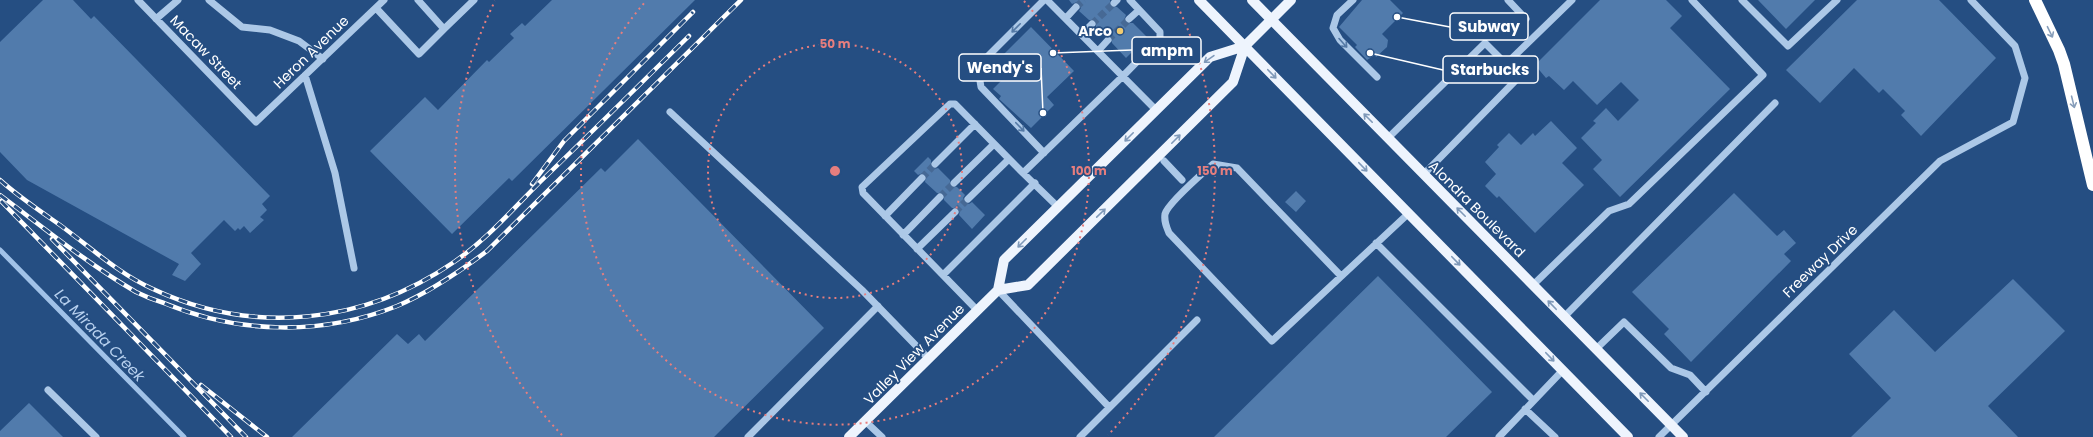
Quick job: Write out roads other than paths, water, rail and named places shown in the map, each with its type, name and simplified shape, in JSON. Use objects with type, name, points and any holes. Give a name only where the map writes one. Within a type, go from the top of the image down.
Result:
[{"type":"highway","points":[[2034,0],[2059,50],[2064,64],[2093,185]]},
{"type":"main road","points":[[1199,0],[1628,437]]},
{"type":"main road","name":"Alondra Boulevard","points":[[1252,0],[1683,437]]},
{"type":"main road","points":[[1245,46],[1210,57],[1004,260],[998,290],[1028,285],[1233,82],[1245,46],[1291,0]]},
{"type":"main road","name":"Valley View Avenue","points":[[849,437],[998,290]]},
{"type":"street","name":"Macaw Street","points":[[138,0],[256,122]]},
{"type":"street","points":[[156,19],[178,0]]},
{"type":"street","points":[[209,0],[242,27],[270,30],[299,41],[323,59]]},
{"type":"street","name":"Heron Avenue","points":[[256,122],[384,0]]},
{"type":"street","points":[[418,0],[444,29]]},
{"type":"street","points":[[376,8],[419,54],[474,0]]},
{"type":"street","points":[[1044,0],[985,59],[979,75],[981,87],[1044,153]]},
{"type":"street","points":[[1047,0],[1156,110]]},
{"type":"street","points":[[1023,173],[1160,38],[1160,32],[1130,0]]},
{"type":"street","points":[[1353,0],[1337,15],[1333,28],[1340,40],[1377,77]]},
{"type":"street","points":[[1508,0],[1526,19]]},
{"type":"street","points":[[1506,64],[1572,0]]},
{"type":"street","points":[[1533,285],[1609,211],[1629,204],[1763,75],[1692,0]]},
{"type":"street","points":[[1742,0],[1788,46],[1837,0]]},
{"type":"street","name":"Freeway Drive","points":[[1659,437],[1940,161],[2013,122],[2025,78],[2015,46],[1971,0]]},
{"type":"street","points":[[1066,18],[1076,8]]},
{"type":"street","points":[[1129,19],[1139,10]]},
{"type":"street","points":[[1082,34],[1092,24]]},
{"type":"street","points":[[1098,51],[1108,40]]},
{"type":"street","points":[[1388,138],[1485,43],[1506,64],[1517,78],[1424,174]]},
{"type":"street","points":[[305,76],[335,173],[354,268]]},
{"type":"street","points":[[1564,317],[1775,103]]},
{"type":"street","points":[[978,310],[863,193],[862,188],[950,104],[954,104],[1058,207]]},
{"type":"street","points":[[670,112],[878,306],[929,359]]},
{"type":"street","points":[[935,164],[975,124]]},
{"type":"street","points":[[954,183],[994,144]]},
{"type":"street","points":[[968,198],[1009,159]]},
{"type":"street","points":[[1164,161],[1182,180]]},
{"type":"street","points":[[1341,276],[1237,168],[1213,164],[1189,186],[1166,212],[1164,222],[1169,232],[1272,341],[1409,213]]},
{"type":"street","points":[[885,216],[922,178]]},
{"type":"street","points":[[943,275],[1035,183]]},
{"type":"street","points":[[903,235],[940,197]]},
{"type":"street","points":[[917,249],[955,212]]},
{"type":"street","points":[[1376,243],[1533,400]]},
{"type":"street","points":[[998,290],[1109,408]]},
{"type":"street","points":[[748,437],[878,306]]},
{"type":"street","points":[[1080,437],[1197,320]]},
{"type":"street","points":[[1596,350],[1624,322],[1671,368],[1690,375],[1706,392]]},
{"type":"street","points":[[1499,437],[1562,370]]},
{"type":"street","points":[[48,390],[96,437]]},
{"type":"street","points":[[1525,409],[1555,437]]},
{"type":"street","points":[[865,421],[882,437]]},
{"type":"waterway","name":"La Mirada Creek","points":[[0,250],[184,437]]},
{"type":"tunnel","points":[[1076,7],[1084,0]]},
{"type":"tunnel","points":[[1092,24],[1114,3]]},
{"type":"tunnel","points":[[1108,40],[1129,19]]},
{"type":"tunnel","points":[[922,178],[935,164]]},
{"type":"tunnel","points":[[940,197],[954,183]]},
{"type":"tunnel","points":[[955,212],[968,199]]},
{"type":"railway","points":[[0,195],[66,245],[118,281],[142,295],[192,313],[221,321],[280,327],[339,323],[368,316],[397,306],[433,288],[487,251],[741,0]]},
{"type":"railway","points":[[532,184],[564,141],[693,12]]},
{"type":"railway","points":[[0,180],[128,276],[153,289],[191,304],[230,313],[268,317],[307,316],[346,310],[383,299],[419,283],[466,253],[498,224],[689,36]]},
{"type":"railway","points":[[1,201],[231,437]]},
{"type":"railway","points":[[52,239],[246,437]]},
{"type":"railway","points":[[201,385],[267,437]]},
{"type":"place","name":"Subway","points":[[1397,17]]},
{"type":"place","name":"Arco","points":[[1120,31]]},
{"type":"place","name":"ampm","points":[[1053,53]]},
{"type":"place","name":"Starbucks","points":[[1370,53]]},
{"type":"place","name":"Wendy's","points":[[1043,113]]}]
